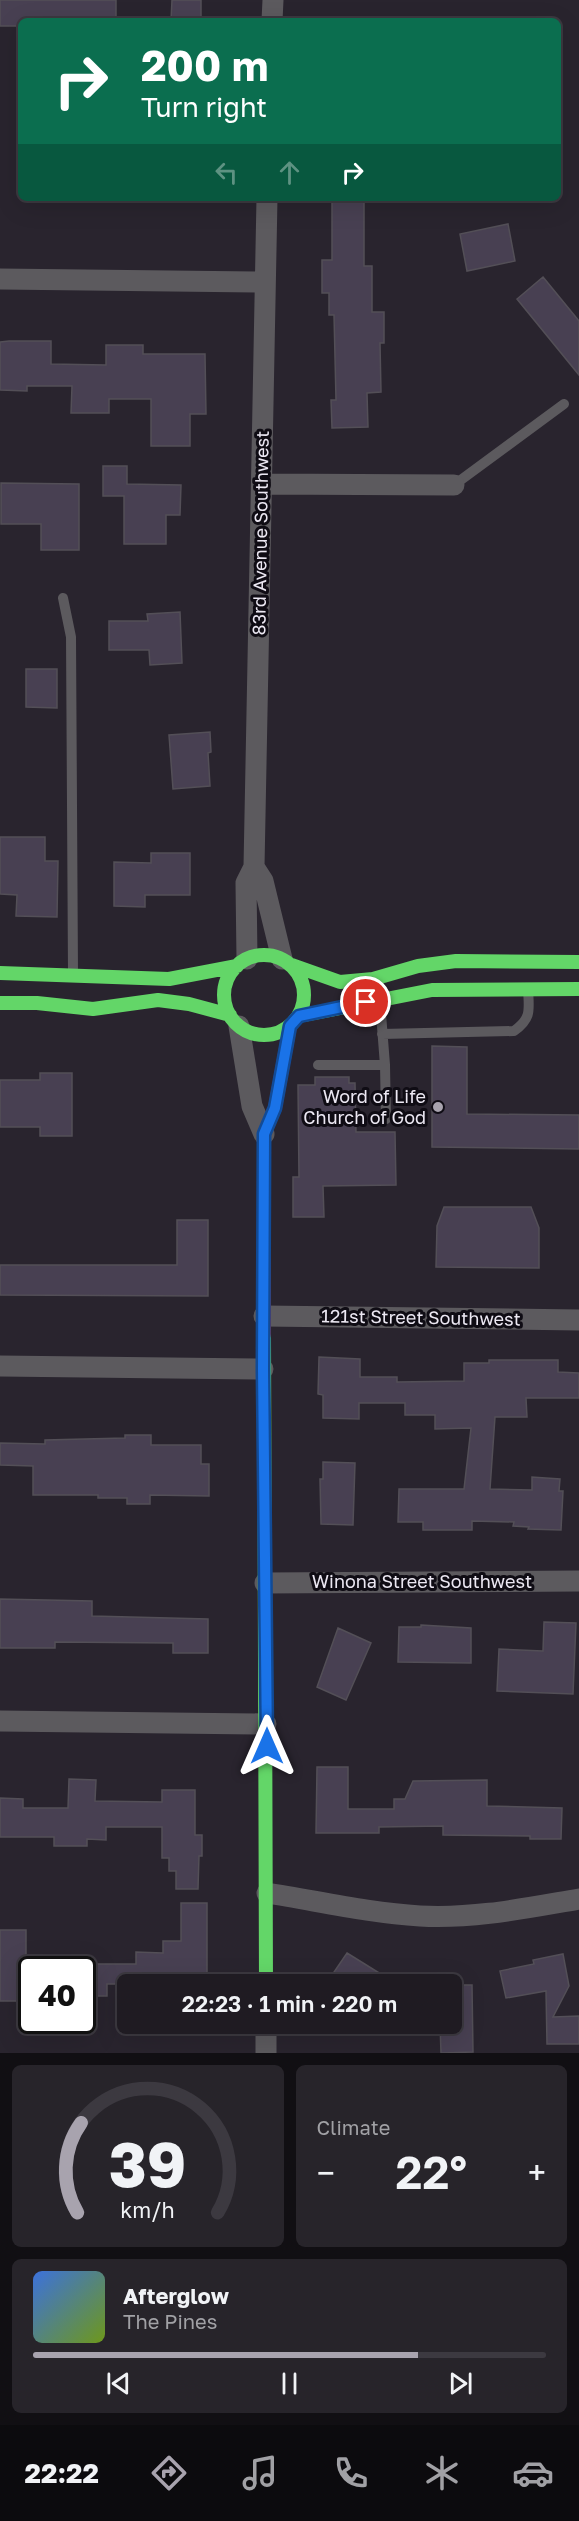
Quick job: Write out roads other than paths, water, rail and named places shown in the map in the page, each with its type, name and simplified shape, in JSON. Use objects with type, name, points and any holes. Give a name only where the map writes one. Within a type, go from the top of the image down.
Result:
[{"type":"main road","points":[[0,974],[73,974],[169,979],[242,962],[258,955],[270,955],[340,982],[373,979],[418,966],[456,961],[579,962]]},
{"type":"main road","points":[[234,1021],[224,995],[230,974],[242,962]]},
{"type":"main road","points":[[266,1974],[264,1134],[275,1108],[294,1021],[304,1004],[304,990],[300,977],[287,962]]},
{"type":"main road","points":[[0,1003],[37,1003],[67,1008],[94,1009],[111,1008],[146,1000],[192,1004],[234,1021],[250,1033],[264,1035],[278,1033],[294,1021],[432,990],[579,989]]},
{"type":"street","points":[[272,18],[273,0]]},
{"type":"street","name":"83rd Avenue Southwest","points":[[242,962],[246,883],[254,867],[267,201]]},
{"type":"street","points":[[0,279],[264,282]]},
{"type":"street","points":[[262,484],[454,485]]},
{"type":"street","name":"83rd Avenue Southwest","points":[[254,867],[263,881],[287,962]]},
{"type":"street","points":[[234,1021],[252,1106],[264,1134]]},
{"type":"street","name":"121st Street Southwest","points":[[264,1316],[579,1320]]},
{"type":"street","points":[[0,1366],[263,1369]]},
{"type":"street","name":"Winona Street Southwest","points":[[265,1583],[579,1581]]},
{"type":"street","points":[[0,1721],[266,1724]]},
{"type":"street","points":[[267,1893],[374,1911],[423,1916],[482,1915],[579,1899]]},
{"type":"street","points":[[266,2034],[266,2053]]},
{"type":"lane","points":[[454,485],[564,404]]},
{"type":"lane","points":[[63,598],[71,638],[73,974]]},
{"type":"lane","points":[[382,1034],[514,1031],[529,1015],[528,989]]},
{"type":"lane","points":[[380,1000],[386,1119]]},
{"type":"lane","points":[[318,1065],[385,1065]]},
{"type":"place","name":"Word of Life Church of God","points":[[438,1107]]}]
